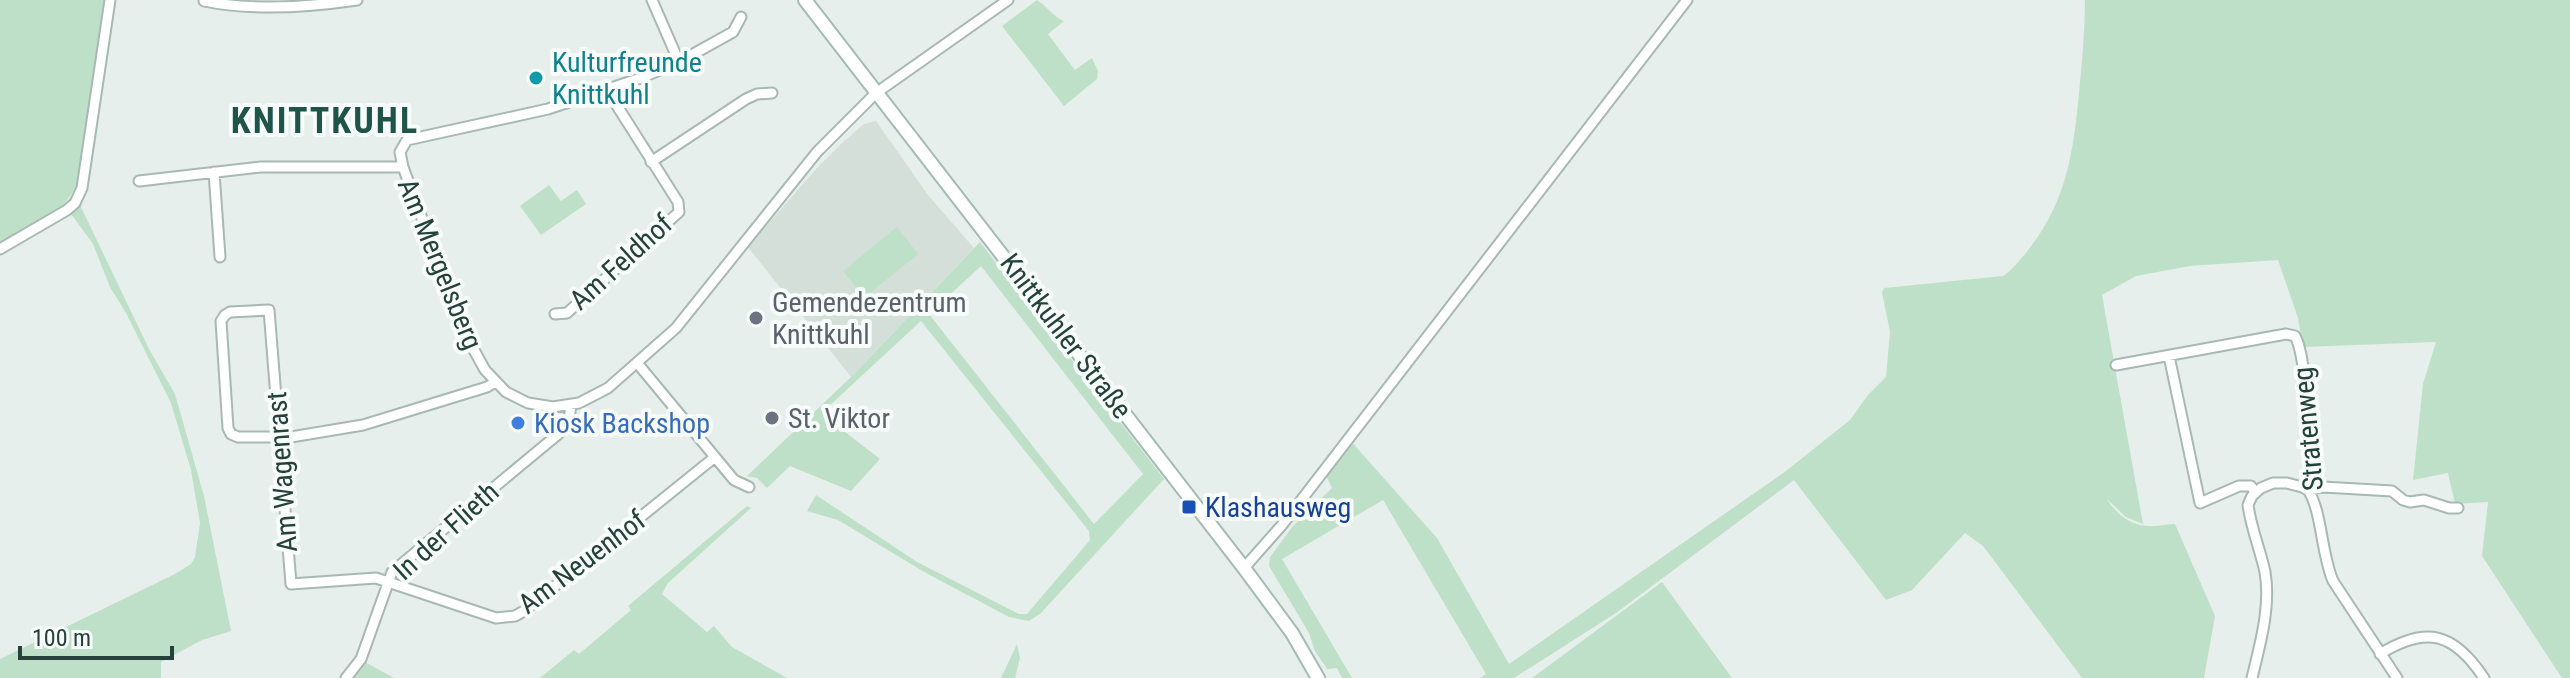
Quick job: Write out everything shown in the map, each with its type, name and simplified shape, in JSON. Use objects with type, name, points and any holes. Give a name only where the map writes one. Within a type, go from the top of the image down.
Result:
[{"type":"street","points":[[0,249],[67,210],[75,203],[82,188],[110,0]]},
{"type":"street","points":[[204,1],[224,5],[275,6],[357,0]]},
{"type":"street","points":[[652,0],[679,62]]},
{"type":"street","name":"Knittkuhler Straße","points":[[805,0],[1244,568],[1292,633],[1318,678]]},
{"type":"street","name":"Am Mergelsberg","points":[[139,181],[214,172],[314,166],[403,167],[464,332],[477,358],[495,382],[515,397],[528,403],[553,407],[571,405],[595,397],[638,364],[676,328],[817,152],[876,93],[1008,0]]},
{"type":"street","points":[[1244,568],[1282,525],[1687,0]]},
{"type":"street","points":[[403,167],[400,152],[407,140],[518,117],[607,90],[679,62],[733,32],[741,17]]},
{"type":"street","name":"Am Feldhof","points":[[555,314],[567,313],[679,212],[678,202],[607,90]]},
{"type":"street","points":[[651,162],[746,99],[772,93]]},
{"type":"street","points":[[214,172],[220,257]]},
{"type":"street","name":"Am Wagenrast","points":[[279,435],[238,437],[231,434],[228,428],[221,321],[230,312],[269,310],[291,584],[376,578],[388,582]]},
{"type":"street","name":"Stratenweg","points":[[2116,365],[2286,334],[2295,336],[2300,346],[2302,366],[2310,480],[2308,490],[2315,504],[2324,557],[2333,581],[2397,678]]},
{"type":"street","points":[[2169,356],[2200,503],[2239,486],[2251,486],[2255,492]]},
{"type":"street","points":[[638,364],[734,480],[749,487]]},
{"type":"street","points":[[279,435],[291,437],[363,425],[495,382]]},
{"type":"street","name":"In der Flieth","points":[[346,678],[361,659],[392,572],[568,426],[571,405]]},
{"type":"street","name":"Am Neuenhof","points":[[388,582],[496,618],[515,616],[532,606],[715,457]]},
{"type":"street","points":[[2252,678],[2266,600],[2265,574],[2248,505],[2255,492],[2273,483],[2297,485],[2308,490],[2323,487],[2392,491],[2410,502],[2424,500],[2458,508]]},
{"type":"street","points":[[2380,654],[2404,639],[2431,636],[2466,654],[2484,678]]},
{"type":"shaded area","points":[[876,121],[928,195],[974,248],[851,377],[748,247],[843,142],[864,124]]},
{"type":"green space","points":[[0,0],[106,0],[76,185],[54,213],[0,244]]},
{"type":"green space","points":[[1037,0],[1064,21],[1048,34],[1075,70],[1092,58],[1098,71],[1097,79],[1064,106],[1002,26]]},
{"type":"green space","points":[[2085,0],[2570,0],[2570,678],[2562,678],[2482,556],[2488,502],[2455,504],[2448,473],[2413,480],[2423,384],[2436,342],[2303,347],[2298,318],[2278,260],[2190,266],[2136,276],[2102,295],[2143,524],[2126,517],[2107,499],[2119,514],[2136,524],[2152,526],[2175,524],[2215,616],[2204,678],[2082,678],[1983,546],[1965,533],[1912,590],[1886,600],[1794,480],[1616,613],[1514,678],[1480,678],[1486,674],[1383,500],[1282,559],[1352,678],[1342,678],[1337,668],[1327,669],[1269,566],[1270,557],[1293,526],[1332,488],[1325,473],[1349,439],[1437,538],[1509,664],[1786,471],[1850,420],[1886,377],[1890,332],[1882,292],[1884,288],[2003,276],[2025,254],[2050,216],[2065,178],[2074,137]]},
{"type":"green space","points":[[549,185],[561,201],[577,190],[586,204],[541,235],[520,206]]},
{"type":"green space","points":[[80,205],[149,349],[175,394],[204,496],[231,631],[202,640],[161,662],[161,678],[0,678],[0,659],[175,574],[191,564],[195,557],[200,523],[191,470],[171,403],[110,287],[93,244],[69,211]]},
{"type":"green space","points":[[897,227],[918,254],[864,298],[843,271]]},
{"type":"green space","points":[[980,242],[1164,479],[1041,613],[1029,621],[1009,617],[926,573],[838,520],[807,511],[816,495],[917,562],[1019,614],[1027,614],[1090,540],[1089,531],[921,321],[828,407],[832,422],[880,459],[851,491],[790,466],[767,488],[757,478],[747,476],[851,377]],"holes":[[[981,266],[1143,474],[1094,524],[929,314]]]},
{"type":"green space","points":[[747,506],[751,508],[668,583],[662,594],[707,632],[714,626],[732,647],[787,678],[540,678],[574,650],[579,654],[631,610],[628,606]]},
{"type":"green space","points":[[1662,582],[1732,678],[1532,678]]},
{"type":"green space","points":[[1017,644],[1020,658],[1015,678],[1001,678]]},
{"type":"green space","points":[[363,661],[394,678],[351,678]]},
{"type":"place","name":"Kulturfreunde Knittkuhl","points":[[536,78]]},
{"type":"place","name":"Gemendezentrum Knittkuhl","points":[[756,318]]},
{"type":"place","name":"St. Viktor","points":[[772,418]]},
{"type":"place","name":"Kiosk Backshop","points":[[518,423]]},
{"type":"place","name":"Klashausweg","points":[[1189,507]]},
{"type":"district","name":"KNITTKUHL","points":[[325,121]]}]
